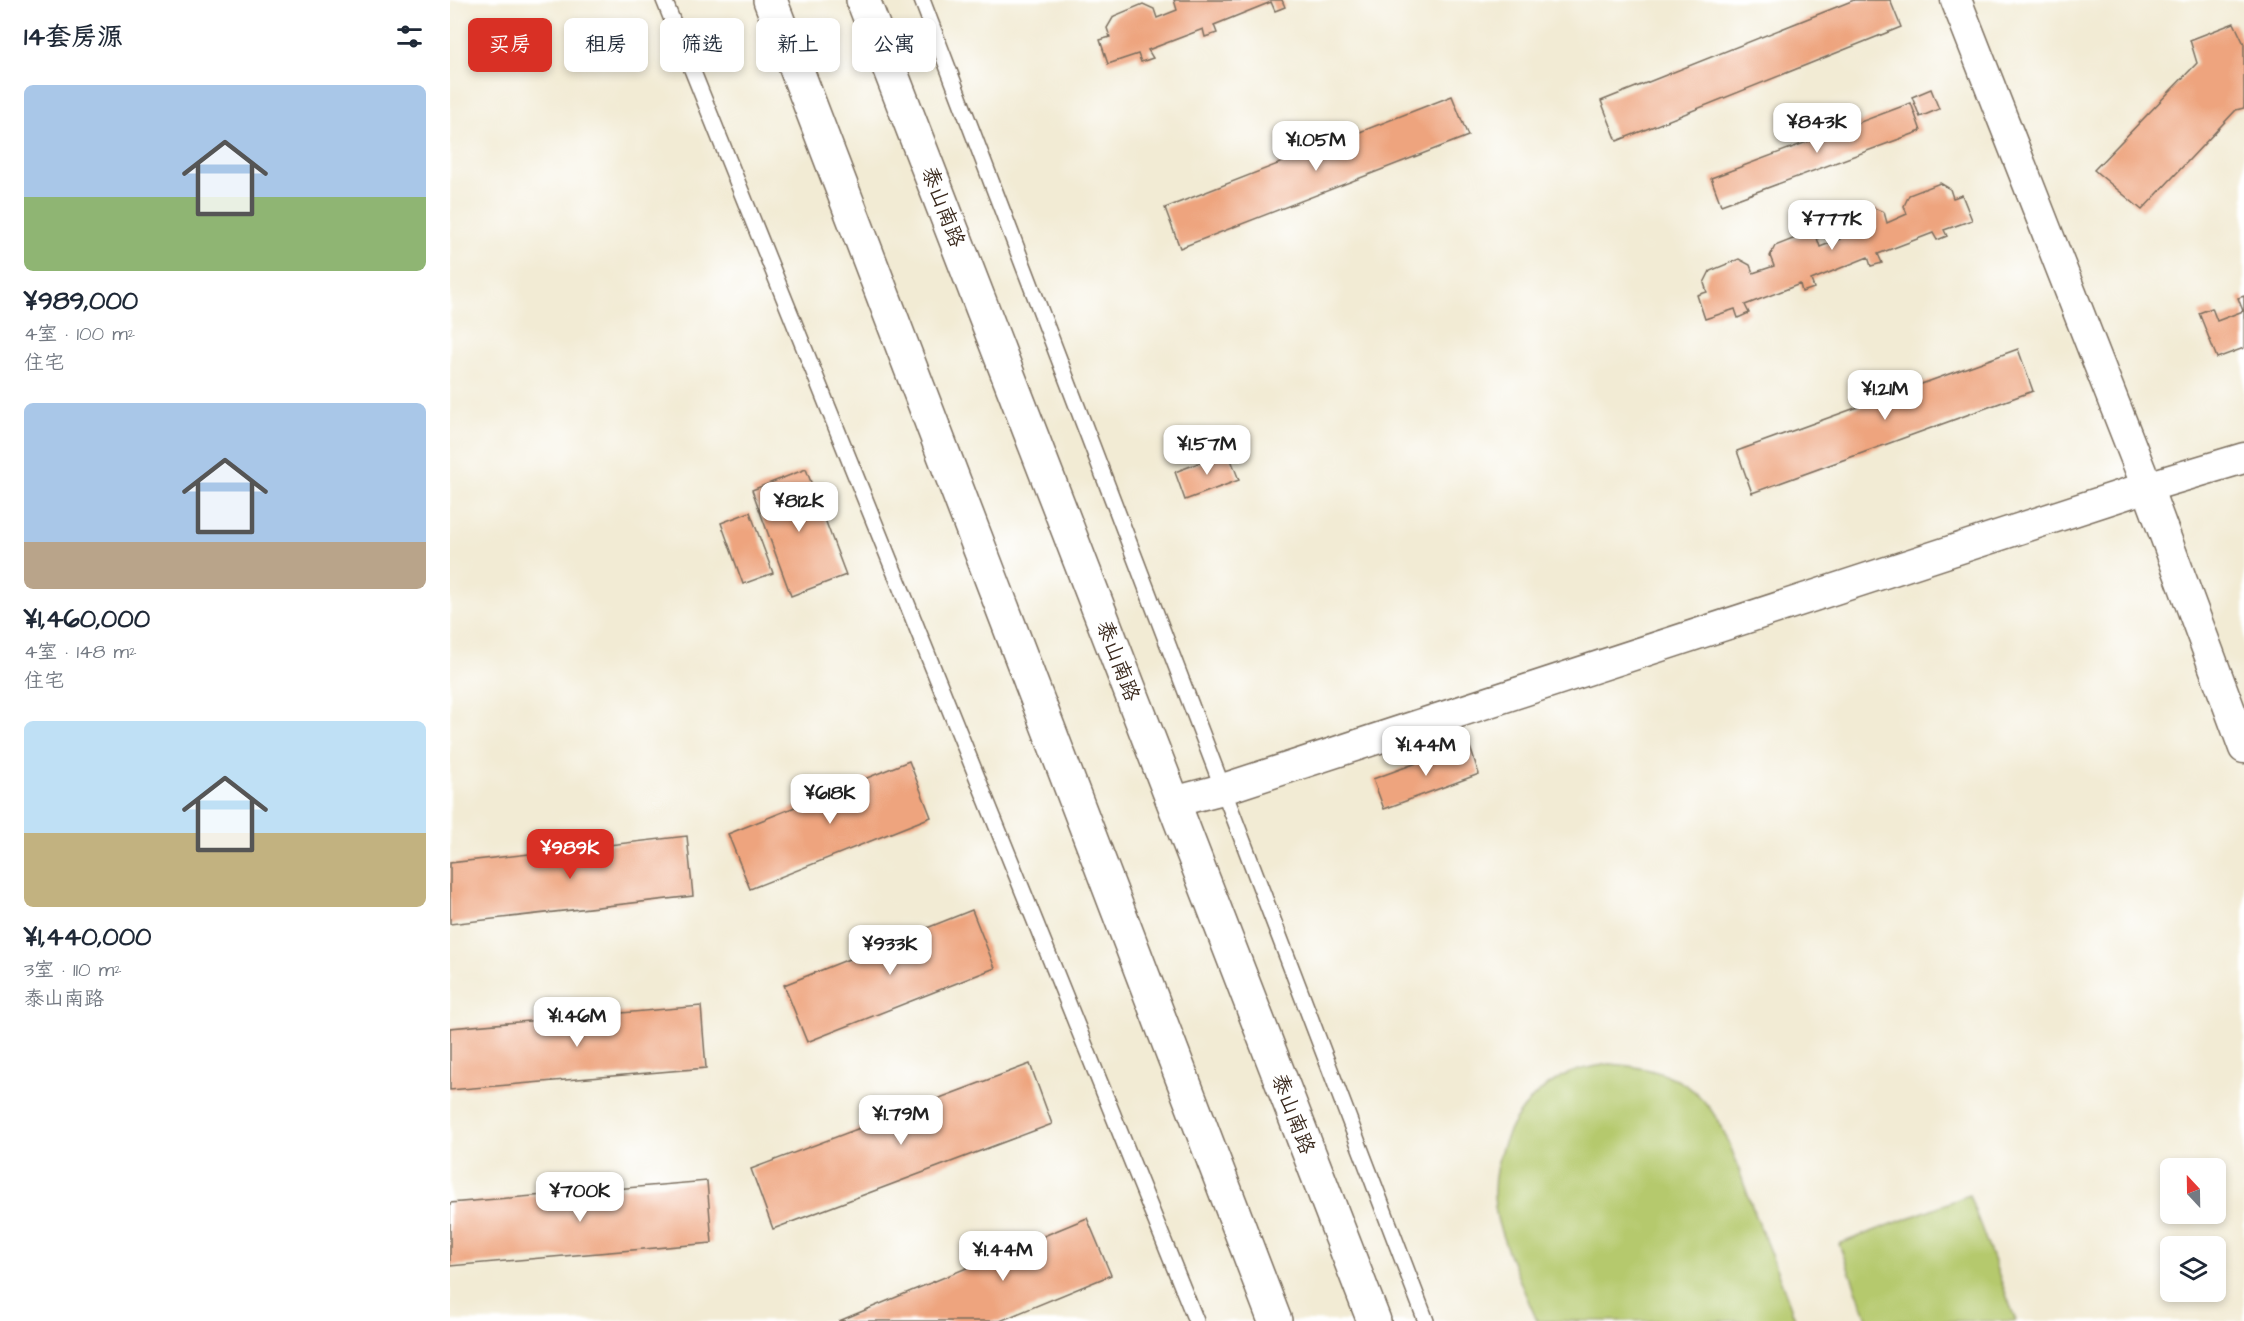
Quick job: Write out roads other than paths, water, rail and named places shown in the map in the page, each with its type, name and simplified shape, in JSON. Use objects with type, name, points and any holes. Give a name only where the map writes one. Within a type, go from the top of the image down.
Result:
[{"type":"street","points":[[770,0],[1275,1321]]},
{"type":"street","name":"泰山南路","points":[[863,0],[1374,1321]]},
{"type":"street","points":[[1956,0],[2147,487],[2244,748]]},
{"type":"street","points":[[1173,802],[1223,789],[2147,487],[2244,458]]},
{"type":"lane","points":[[664,0],[1196,1321]]},
{"type":"lane","points":[[922,0],[1426,1321]]}]
